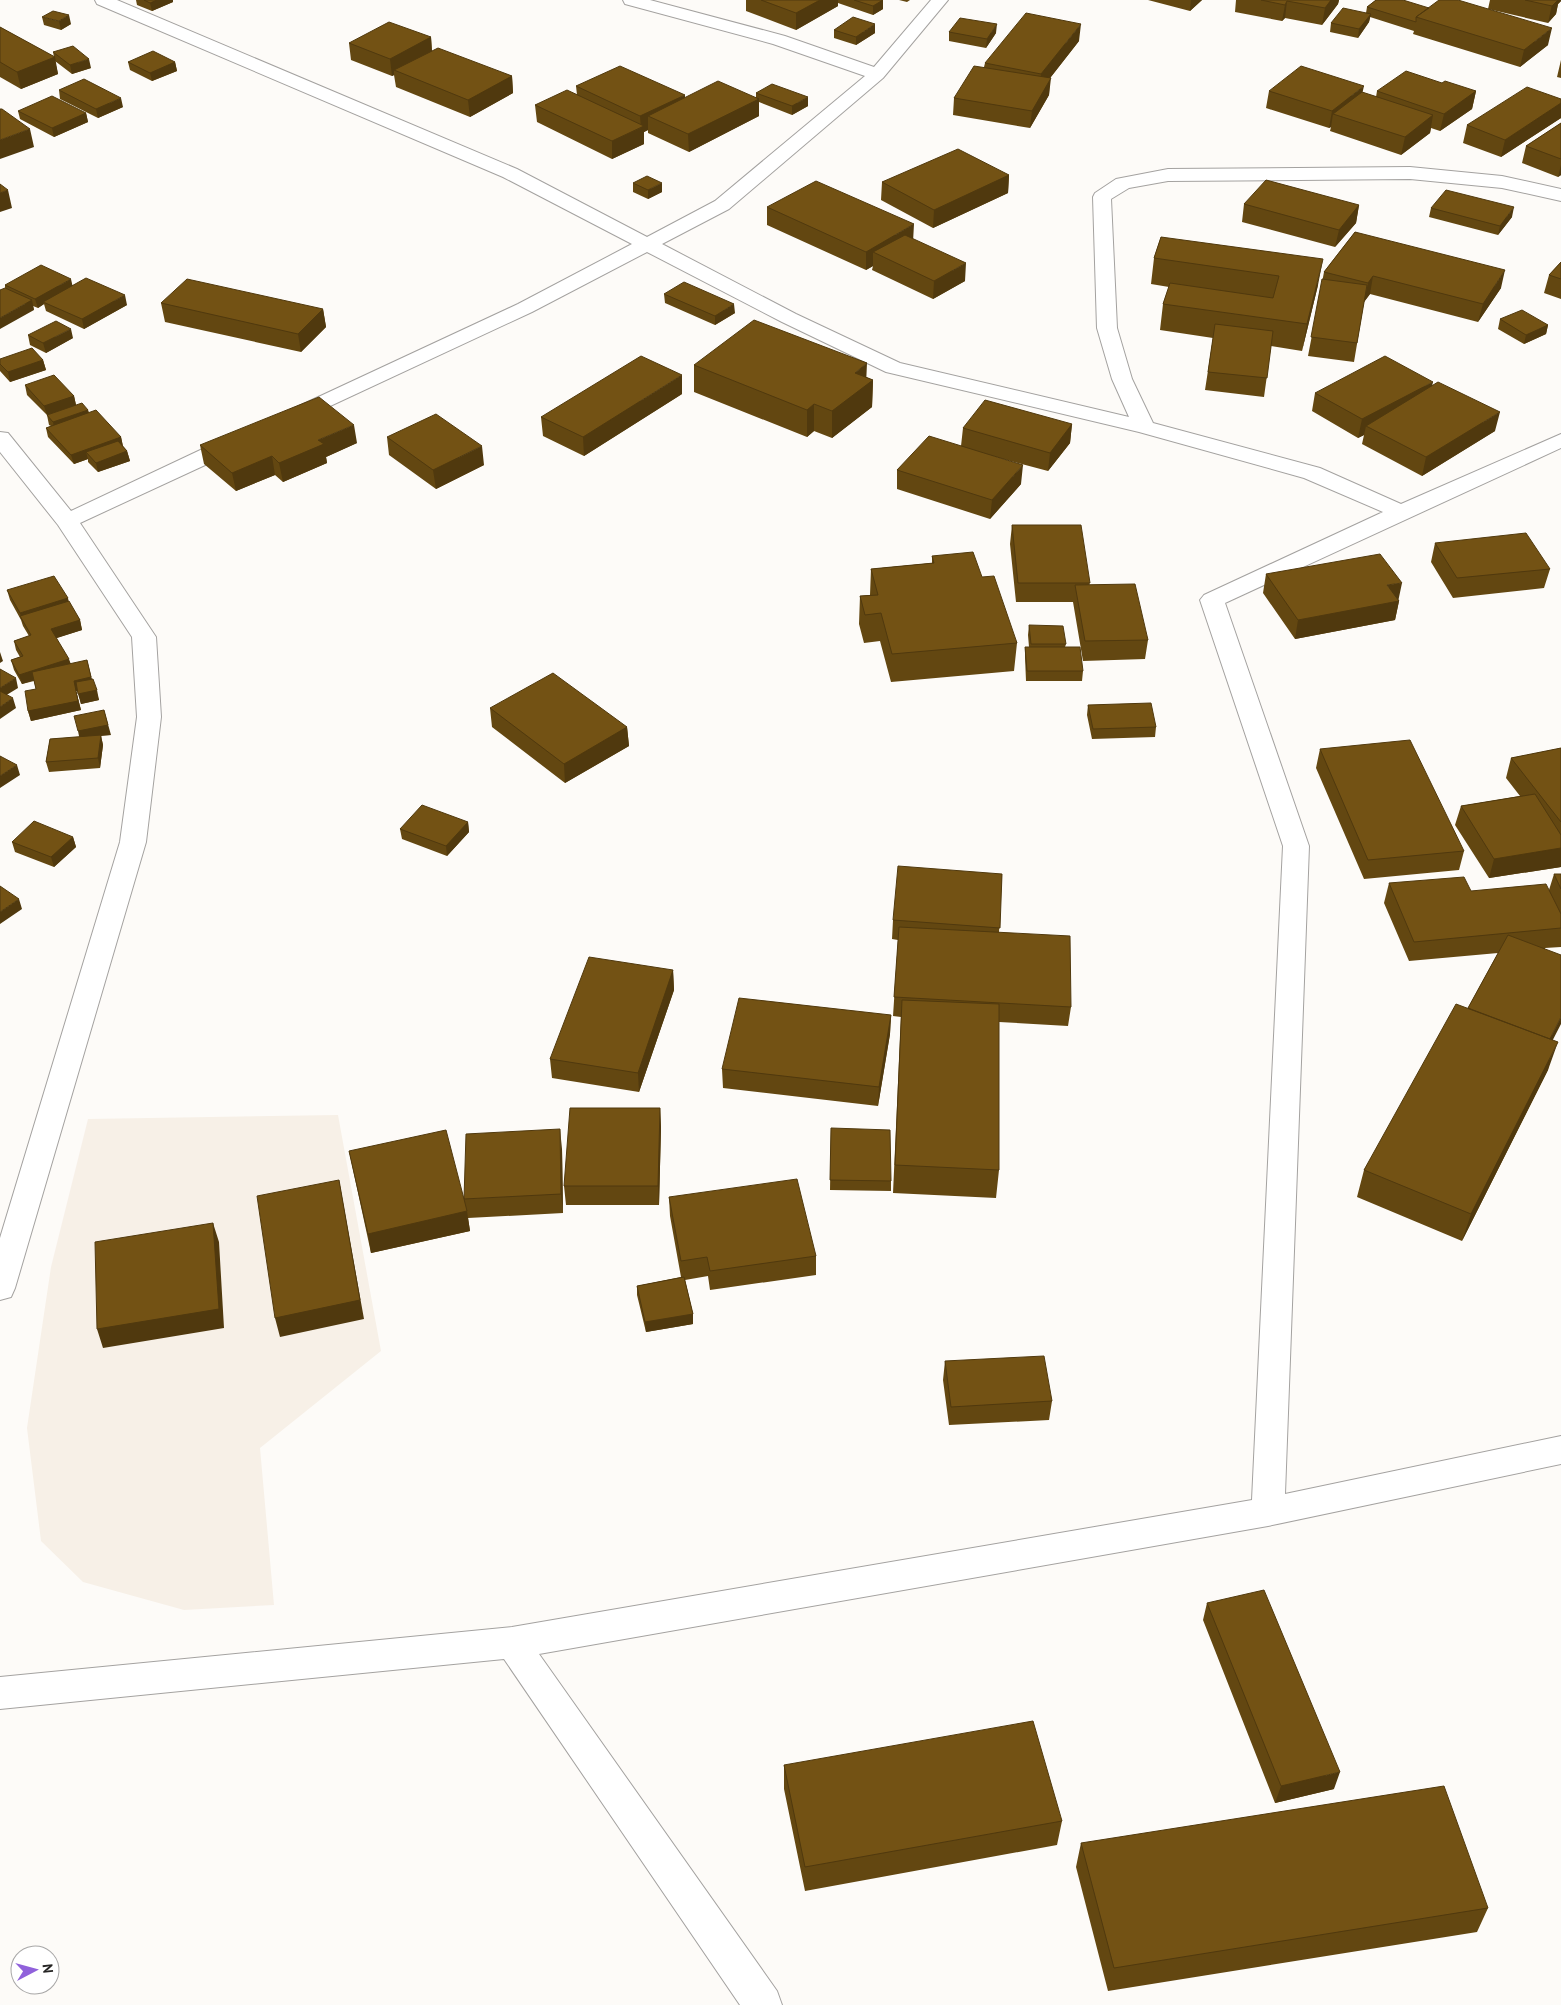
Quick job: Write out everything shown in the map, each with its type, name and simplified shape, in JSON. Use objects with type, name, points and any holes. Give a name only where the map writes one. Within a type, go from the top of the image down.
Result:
[{"type":"street","points":[[103,0],[510,174],[648,243],[789,318],[893,368],[1144,428],[1312,473],[1401,512]]},
{"type":"street","points":[[632,0],[779,40],[877,74]]},
{"type":"street","points":[[277,423],[525,308],[722,205],[877,74],[940,0]]},
{"type":"street","points":[[1144,428],[1122,380],[1106,328],[1102,197],[1122,183],[1168,176],[1410,173],[1502,182],[1561,195]]},
{"type":"street","points":[[67,521],[251,436]]},
{"type":"street","points":[[0,438],[67,521],[144,637],[148,717],[133,842],[0,1288]]},
{"type":"street","points":[[1268,1512],[1296,846],[1212,600],[1561,440]]},
{"type":"street","points":[[0,1693],[512,1643],[1268,1512],[1561,1450]]},
{"type":"street","points":[[512,1643],[763,2005]]},
{"type":"shaded area","points":[[338,1115],[381,1351],[260,1448],[274,1605],[184,1610],[83,1582],[41,1541],[27,1428],[51,1267],[88,1119]]},
{"type":"building","points":[[144,0],[157,0],[150,3]]},
{"type":"building","points":[[761,0],[820,0],[796,13]]},
{"type":"building","points":[[854,0],[883,0],[873,6]]},
{"type":"building","points":[[1261,0],[1331,0],[1325,8],[1287,1],[1285,5]]},
{"type":"building","points":[[1376,0],[1403,0],[1429,8],[1416,17],[1416,22],[1367,7]]},
{"type":"building","points":[[1439,0],[1458,0],[1552,28],[1524,50],[1416,17]]},
{"type":"building","points":[[1525,0],[1558,0],[1552,6]]},
{"type":"building","points":[[1343,8],[1371,14],[1359,29],[1331,23]]},
{"type":"building","points":[[53,11],[69,15],[59,21],[42,17]]},
{"type":"building","points":[[1026,13],[1081,24],[1041,74],[985,63]]},
{"type":"building","points":[[853,17],[875,24],[856,37],[834,30]]},
{"type":"building","points":[[960,18],[997,24],[987,39],[949,32]]},
{"type":"building","points":[[389,22],[431,37],[390,59],[349,43]]},
{"type":"building","points":[[0,27],[55,57],[17,72],[0,62]]},
{"type":"building","points":[[73,46],[89,59],[70,65],[53,52]]},
{"type":"building","points":[[438,48],[512,76],[468,100],[394,70]]},
{"type":"building","points":[[153,51],[175,62],[150,73],[128,62]]},
{"type":"building","points":[[620,66],[685,95],[640,116],[576,86]]},
{"type":"building","points":[[974,66],[1051,78],[1032,111],[954,98]]},
{"type":"building","points":[[1301,66],[1364,86],[1332,111],[1269,91]]},
{"type":"building","points":[[1406,71],[1442,83],[1445,81],[1476,91],[1444,114],[1377,91]]},
{"type":"building","points":[[84,79],[121,98],[96,109],[59,90]]},
{"type":"building","points":[[718,81],[759,99],[688,134],[648,116]]},
{"type":"building","points":[[772,84],[808,97],[792,106],[756,93]]},
{"type":"building","points":[[1527,87],[1561,99],[1561,103],[1505,140],[1467,125]]},
{"type":"building","points":[[567,90],[644,126],[612,141],[535,105]]},
{"type":"building","points":[[1362,92],[1433,115],[1405,137],[1333,114]]},
{"type":"building","points":[[52,96],[86,113],[52,128],[18,111]]},
{"type":"building","points":[[0,109],[2,109],[30,129],[0,140]]},
{"type":"building","points":[[1561,123],[1561,159],[1526,146]]},
{"type":"building","points":[[958,149],[1009,175],[934,210],[882,182]]},
{"type":"building","points":[[647,176],[662,183],[648,190],[633,183]]},
{"type":"building","points":[[1266,180],[1359,205],[1339,230],[1244,204]]},
{"type":"building","points":[[816,181],[914,224],[866,252],[767,207]]},
{"type":"building","points":[[0,184],[8,190],[0,193]]},
{"type":"building","points":[[1446,190],[1514,207],[1500,226],[1431,208]]},
{"type":"building","points":[[1355,232],[1505,270],[1483,304],[1373,276],[1368,283],[1324,272]]},
{"type":"building","points":[[905,235],[966,263],[934,281],[873,252]]},
{"type":"building","points":[[1161,237],[1323,259],[1307,324],[1163,304],[1170,283],[1273,298],[1279,276],[1154,258]]},
{"type":"building","points":[[1561,262],[1561,279],[1549,275]]},
{"type":"building","points":[[41,265],[71,279],[35,299],[5,285]]},
{"type":"building","points":[[86,278],[125,295],[82,319],[43,302]]},
{"type":"building","points":[[187,279],[323,309],[298,334],[161,303]]},
{"type":"building","points":[[1322,279],[1367,285],[1357,343],[1311,337]]},
{"type":"building","points":[[684,282],[734,304],[715,316],[664,294]]},
{"type":"building","points":[[5,288],[32,300],[0,318],[0,290]]},
{"type":"building","points":[[1522,310],[1548,325],[1526,335],[1500,319]]},
{"type":"building","points":[[754,320],[867,363],[855,373],[873,380],[832,411],[814,404],[807,410],[694,365]]},
{"type":"building","points":[[56,321],[71,329],[43,343],[28,335]]},
{"type":"building","points":[[1215,324],[1273,331],[1267,378],[1208,372]]},
{"type":"building","points":[[32,348],[43,360],[8,372],[0,364],[0,359]]},
{"type":"building","points":[[641,356],[682,375],[583,437],[541,417]]},
{"type":"building","points":[[1385,356],[1433,382],[1362,419],[1315,393]]},
{"type":"building","points":[[54,375],[74,396],[44,406],[25,385]]},
{"type":"building","points":[[1438,382],[1500,412],[1426,457],[1366,426]]},
{"type":"building","points":[[319,397],[354,425],[318,440],[324,444],[279,463],[272,456],[232,473],[200,445]]},
{"type":"building","points":[[985,400],[1072,424],[1050,453],[963,428]]},
{"type":"building","points":[[82,403],[88,410],[53,422],[47,415]]},
{"type":"building","points":[[96,410],[121,437],[71,455],[46,428]]},
{"type":"building","points":[[436,414],[482,446],[433,470],[387,437]]},
{"type":"building","points":[[929,436],[1023,465],[992,500],[897,470]]},
{"type":"building","points":[[118,441],[127,451],[96,463],[86,452]]},
{"type":"building","points":[[1012,525],[1081,525],[1090,583],[1018,583]]},
{"type":"building","points":[[1526,533],[1550,569],[1457,578],[1435,543]]},
{"type":"building","points":[[973,552],[982,577],[994,576],[1017,643],[892,654],[881,613],[865,615],[860,596],[878,595],[871,569],[934,563],[932,556]]},
{"type":"building","points":[[1380,554],[1402,583],[1387,585],[1399,601],[1298,620],[1266,574]]},
{"type":"building","points":[[54,576],[68,598],[20,613],[7,590]]},
{"type":"building","points":[[1135,584],[1148,640],[1085,641],[1075,585]]},
{"type":"building","points":[[69,601],[80,620],[51,629],[69,659],[19,675],[11,660],[23,656],[14,641],[31,635],[20,616]]},
{"type":"building","points":[[1029,625],[1063,626],[1066,644],[1031,644]]},
{"type":"building","points":[[1025,647],[1080,647],[1083,671],[1027,671]]},
{"type":"building","points":[[87,660],[91,677],[74,681],[78,701],[28,711],[25,691],[36,689],[32,672]]},
{"type":"building","points":[[0,669],[16,678],[0,688]]},
{"type":"building","points":[[553,673],[627,727],[564,764],[490,708]]},
{"type":"building","points":[[93,679],[97,690],[78,694],[76,682]]},
{"type":"building","points":[[0,691],[13,698],[0,707]]},
{"type":"building","points":[[1151,703],[1156,727],[1093,729],[1088,705]]},
{"type":"building","points":[[104,710],[108,725],[78,731],[74,716]]},
{"type":"building","points":[[101,735],[98,758],[46,762],[50,739]]},
{"type":"building","points":[[1410,740],[1464,851],[1368,860],[1320,749]]},
{"type":"building","points":[[1561,748],[1561,822],[1511,758]]},
{"type":"building","points":[[0,756],[17,765],[0,776]]},
{"type":"building","points":[[1535,794],[1561,835],[1561,848],[1494,859],[1461,806]]},
{"type":"building","points":[[422,805],[468,822],[446,846],[400,829]]},
{"type":"building","points":[[34,821],[73,837],[51,857],[12,842]]},
{"type":"building","points":[[898,866],[1002,874],[1000,928],[893,920]]},
{"type":"building","points":[[1554,874],[1561,874],[1561,889]]},
{"type":"building","points":[[1464,877],[1471,891],[1546,884],[1561,914],[1561,928],[1414,942],[1389,883]]},
{"type":"building","points":[[0,886],[19,899],[0,912]]},
{"type":"building","points":[[899,927],[1070,936],[1071,1007],[894,997]]},
{"type":"building","points":[[1508,935],[1561,955],[1561,1017],[1550,1039],[1468,1008]]},
{"type":"building","points":[[589,957],[673,970],[638,1073],[550,1059]]},
{"type":"building","points":[[739,998],[891,1015],[879,1087],[722,1069]]},
{"type":"building","points":[[902,1000],[999,1004],[999,1170],[895,1165]]},
{"type":"building","points":[[1456,1004],[1558,1042],[1471,1214],[1364,1170]]},
{"type":"building","points":[[570,1108],[660,1108],[658,1186],[564,1186]]},
{"type":"building","points":[[831,1128],[890,1130],[891,1181],[830,1180]]},
{"type":"building","points":[[560,1129],[561,1194],[464,1199],[466,1134]]},
{"type":"building","points":[[446,1130],[467,1211],[368,1234],[349,1151]]},
{"type":"building","points":[[797,1179],[816,1256],[710,1271],[707,1257],[681,1261],[669,1197]]},
{"type":"building","points":[[339,1180],[360,1300],[275,1318],[257,1196]]},
{"type":"building","points":[[213,1223],[219,1309],[97,1329],[95,1242]]},
{"type":"building","points":[[684,1277],[693,1314],[645,1322],[637,1286]]},
{"type":"building","points":[[1044,1356],[1052,1401],[951,1407],[945,1361]]},
{"type":"building","points":[[1264,1590],[1340,1772],[1281,1786],[1207,1603]]},
{"type":"building","points":[[1033,1721],[1062,1821],[805,1867],[784,1765]]},
{"type":"building","points":[[1444,1786],[1488,1908],[1114,1968],[1081,1843]]}]
